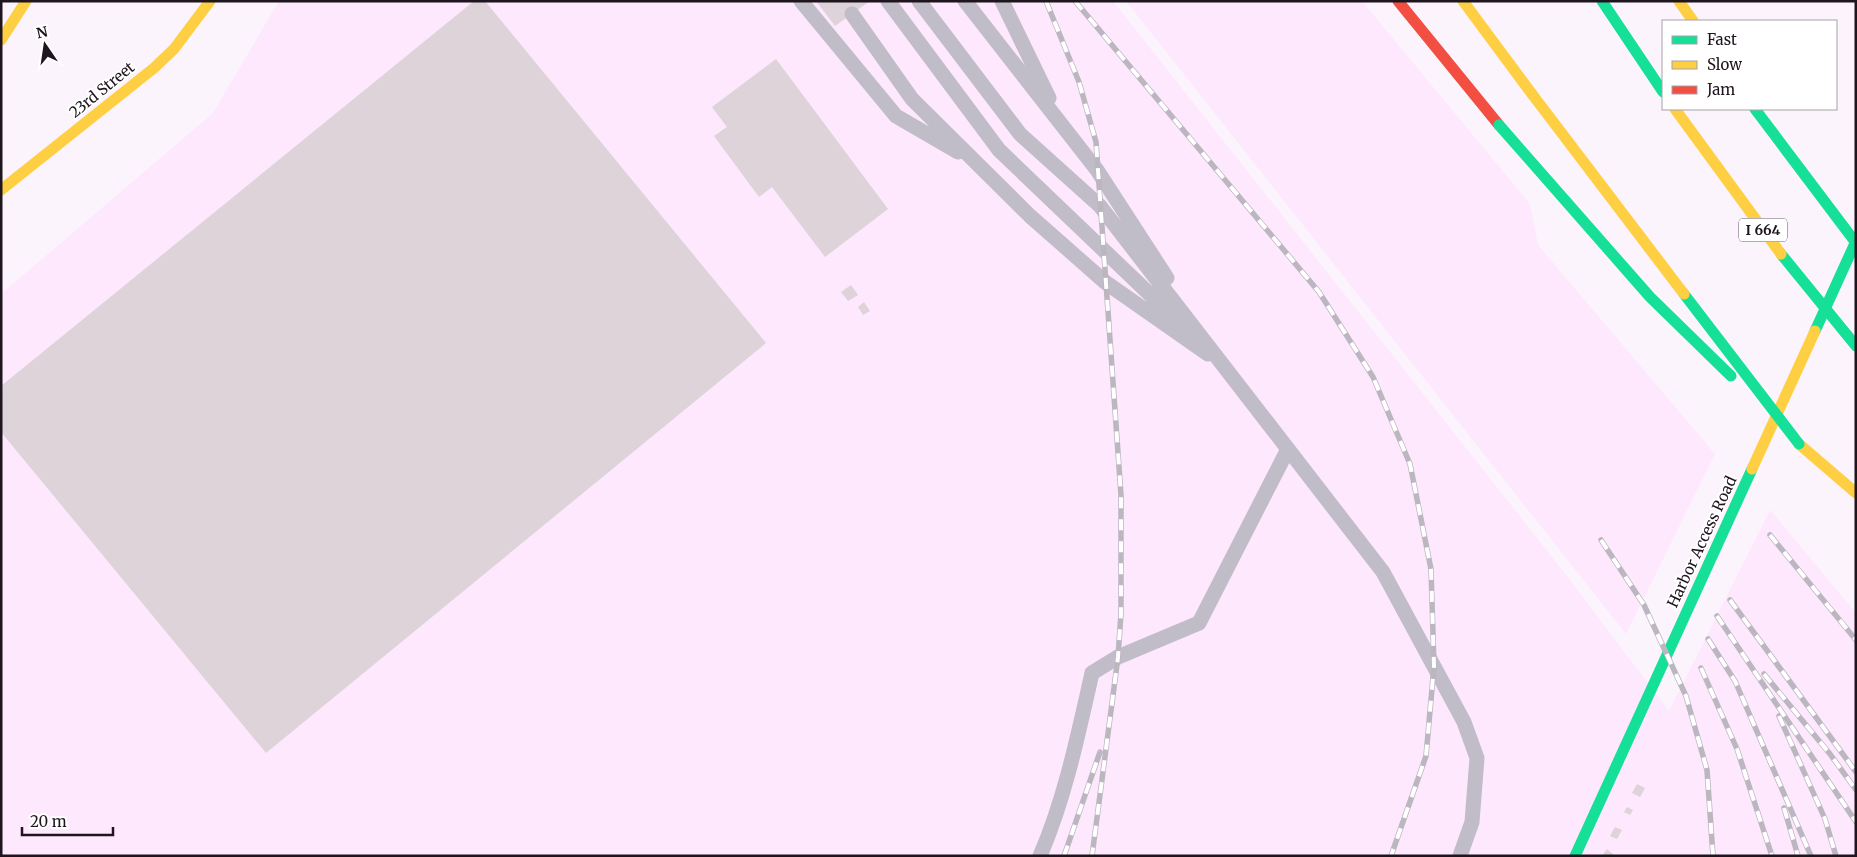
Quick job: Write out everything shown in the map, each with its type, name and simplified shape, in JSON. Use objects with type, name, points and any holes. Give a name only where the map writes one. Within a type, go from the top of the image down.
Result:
[{"type":"main road","points":[[1,40],[26,1]]},
{"type":"main road","name":"23rd Street","points":[[1,190],[154,68],[174,49],[210,1]]},
{"type":"main road","points":[[1398,1],[1499,125],[1650,297],[1800,444],[1856,493]]},
{"type":"main road","points":[[1463,1],[1800,444]]},
{"type":"main road","points":[[1602,1],[1662,90]]},
{"type":"main road","points":[[1679,1],[1692,20]]},
{"type":"main road","name":"I 664","points":[[1676,110],[1776,247],[1856,346]]},
{"type":"main road","points":[[1756,110],[1856,242]]},
{"type":"main road","name":"Harbor Access Road","points":[[1575,856],[1856,242]]},
{"type":"lane","points":[[801,1],[896,116],[976,162]]},
{"type":"lane","points":[[888,1],[999,150],[1222,364]]},
{"type":"lane","points":[[919,1],[1020,134],[1100,206],[1383,572],[1464,722],[1478,758],[1472,822],[1460,856]]},
{"type":"lane","points":[[965,1],[1097,170],[1222,364]]},
{"type":"lane","points":[[1002,1],[1062,124]]},
{"type":"lane","points":[[852,14],[912,99],[1030,216],[1105,282],[1222,364]]},
{"type":"lane","points":[[1040,856],[1077,741],[1092,673],[1118,657],[1200,623],[1288,449]]},
{"type":"shaded area","points":[[279,1],[1113,1],[1567,576],[1669,711],[1770,510],[1856,613],[1856,856],[1,856],[1,294],[213,113]]},
{"type":"shaded area","points":[[1126,1],[1362,1],[1530,204],[1538,245],[1715,454],[1626,634]]},
{"type":"building","points":[[474,1],[485,1],[766,343],[266,753],[1,432],[1,386]]},
{"type":"building","points":[[816,1],[870,1],[835,26]]},
{"type":"building","points":[[776,59],[888,209],[825,257],[772,187],[759,197],[714,136],[727,127],[712,107]]},
{"type":"building","points":[[851,285],[858,295],[848,301],[841,292]]},
{"type":"building","points":[[864,302],[870,311],[863,315],[858,307]]},
{"type":"building","points":[[1637,784],[1645,788],[1640,797],[1632,793]]},
{"type":"building","points":[[1627,807],[1633,810],[1630,815],[1624,812]]},
{"type":"building","points":[[1615,827],[1622,830],[1617,839],[1610,836]]},
{"type":"building","points":[[1607,849],[1614,855],[1613,856],[1602,856]]},
{"type":"railway","points":[[1046,1],[1079,82],[1096,142],[1121,495],[1121,613],[1118,657],[1092,856]]},
{"type":"railway","points":[[1075,1],[1319,292],[1373,377],[1410,464],[1431,569],[1434,666],[1426,756],[1391,856]]},
{"type":"railway","points":[[1770,535],[1856,640]]},
{"type":"railway","points":[[1601,540],[1644,605],[1686,696],[1707,770],[1713,856]]},
{"type":"railway","points":[[1730,600],[1856,772]]},
{"type":"railway","points":[[1717,616],[1856,822]]},
{"type":"railway","points":[[1708,639],[1735,681],[1811,856]]},
{"type":"railway","points":[[1701,668],[1737,749],[1772,856]]},
{"type":"railway","points":[[1764,674],[1830,754],[1856,790]]},
{"type":"railway","points":[[1779,716],[1825,819],[1836,856]]},
{"type":"railway","points":[[1064,856],[1100,752]]},
{"type":"railway","points":[[1784,808],[1798,856]]},
{"type":"traffic: fast","points":[[1602,1],[1662,91]]},
{"type":"traffic: fast","points":[[1756,110],[1856,243]]},
{"type":"traffic: fast","points":[[1499,125],[1650,297],[1731,376]]},
{"type":"traffic: fast","points":[[1815,331],[1856,241]]},
{"type":"traffic: fast","points":[[1781,254],[1856,346]]},
{"type":"traffic: fast","points":[[1684,294],[1799,444]]},
{"type":"traffic: fast","points":[[1575,856],[1752,469]]},
{"type":"traffic: slow","points":[[1,40],[26,1]]},
{"type":"traffic: slow","points":[[1,190],[154,68],[174,49],[210,1]]},
{"type":"traffic: slow","points":[[1463,1],[1532,94]]},
{"type":"traffic: slow","points":[[1679,1],[1692,20]]},
{"type":"traffic: slow","points":[[1532,94],[1684,294]]},
{"type":"traffic: slow","points":[[1676,110],[1781,254]]},
{"type":"traffic: slow","points":[[1752,469],[1815,331]]},
{"type":"traffic: slow","points":[[1799,444],[1856,493]]},
{"type":"traffic: jam","points":[[1398,1],[1499,125]]}]
